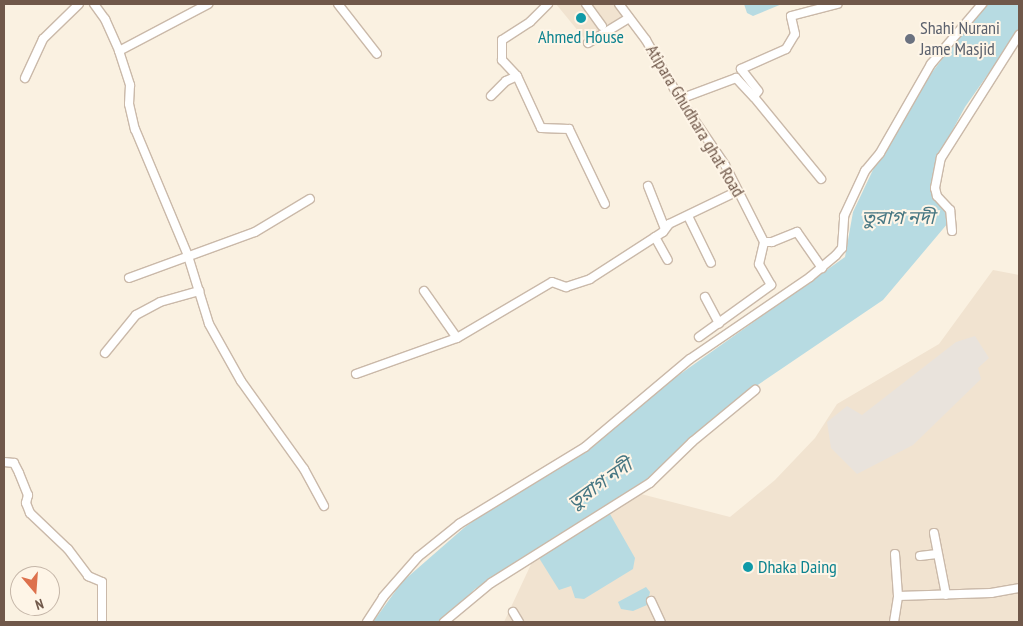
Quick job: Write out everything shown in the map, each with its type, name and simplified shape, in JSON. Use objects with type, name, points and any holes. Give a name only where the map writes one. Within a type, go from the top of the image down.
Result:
[{"type":"street","points":[[25,78],[43,39],[79,4]]},
{"type":"street","points":[[94,4],[105,19],[119,51],[130,85],[129,104],[135,129],[188,256],[209,324],[225,354],[276,435],[304,469],[324,506]]},
{"type":"street","points":[[119,51],[208,4]]},
{"type":"street","points":[[338,4],[377,54]]},
{"type":"street","points":[[548,4],[534,18],[502,40],[502,60],[517,76],[541,128],[569,129],[605,204]]},
{"type":"street","points":[[586,4],[602,26]]},
{"type":"street","name":"Atipara Ghudhara ghat Road","points":[[619,4],[646,40],[680,99],[725,165],[764,242]]},
{"type":"street","points":[[680,99],[736,78],[741,69],[786,49],[795,34],[791,16],[837,4]]},
{"type":"street","points":[[367,622],[383,597],[418,557],[459,524],[585,447],[690,358],[822,268],[842,248],[844,216],[865,171],[880,153],[931,64],[982,4]]},
{"type":"street","points":[[588,43],[629,18]]},
{"type":"street","points":[[952,231],[950,210],[937,196],[935,188],[941,158],[1019,35]]},
{"type":"street","points":[[741,69],[758,91],[754,97]]},
{"type":"street","points":[[491,96],[506,81],[517,76]]},
{"type":"street","points":[[736,78],[754,97],[821,179]]},
{"type":"street","points":[[648,186],[665,229]]},
{"type":"street","points":[[356,374],[457,338],[552,282],[566,287],[590,279],[665,229],[738,191]]},
{"type":"street","points":[[129,278],[255,232],[310,199]]},
{"type":"street","points":[[688,216],[711,263]]},
{"type":"street","points":[[781,297],[771,285],[759,264],[764,242],[772,242],[797,232],[822,268]]},
{"type":"street","points":[[655,237],[668,260]]},
{"type":"street","points":[[699,337],[771,285]]},
{"type":"street","points":[[105,353],[136,315],[160,302],[198,291]]},
{"type":"street","points":[[424,291],[457,338]]},
{"type":"street","points":[[706,297],[719,323]]},
{"type":"street","points":[[444,622],[490,582],[650,483],[692,442],[755,390]]},
{"type":"street","points":[[4,462],[14,463],[28,495],[26,503],[30,513],[68,549],[88,576],[102,582],[102,622]]},
{"type":"street","points":[[934,533],[946,595]]},
{"type":"street","points":[[894,554],[898,596],[894,622]]},
{"type":"street","points":[[920,556],[937,554]]},
{"type":"street","points":[[898,596],[946,595],[1019,588]]},
{"type":"street","points":[[652,600],[661,622]]},
{"type":"street","points":[[513,612],[519,622]]},
{"type":"shaded area","points":[[556,4],[619,4],[629,18],[588,43]]},
{"type":"shaded area","points":[[993,270],[1019,275],[1019,622],[504,622],[533,560],[641,494],[730,517],[775,480],[815,438],[837,404],[939,344]]},
{"type":"shaded area","points":[[975,336],[989,358],[978,368],[981,379],[913,445],[857,474],[831,448],[827,422],[847,406],[862,415],[956,342]]},
{"type":"water","points":[[744,4],[782,4],[753,16],[747,13]]},
{"type":"water","name":"তুরাগ নদী","points":[[985,4],[1019,4],[1019,30],[965,107],[937,159],[932,192],[947,212],[948,223],[883,300],[737,399],[645,482],[475,589],[441,622],[373,622],[402,582],[465,527],[845,257],[853,212],[880,155],[912,98]]},
{"type":"water","points":[[610,514],[635,558],[633,569],[584,599],[575,598],[571,586],[559,590],[539,558]]},
{"type":"water","points":[[646,587],[650,592],[647,605],[633,611],[621,609],[618,602]]},
{"type":"place","name":"Ahmed House","points":[[581,18]]},
{"type":"place","name":"Shahi Nurani Jame Masjid","points":[[910,39]]},
{"type":"place","name":"Dhaka Daing","points":[[748,567]]}]
